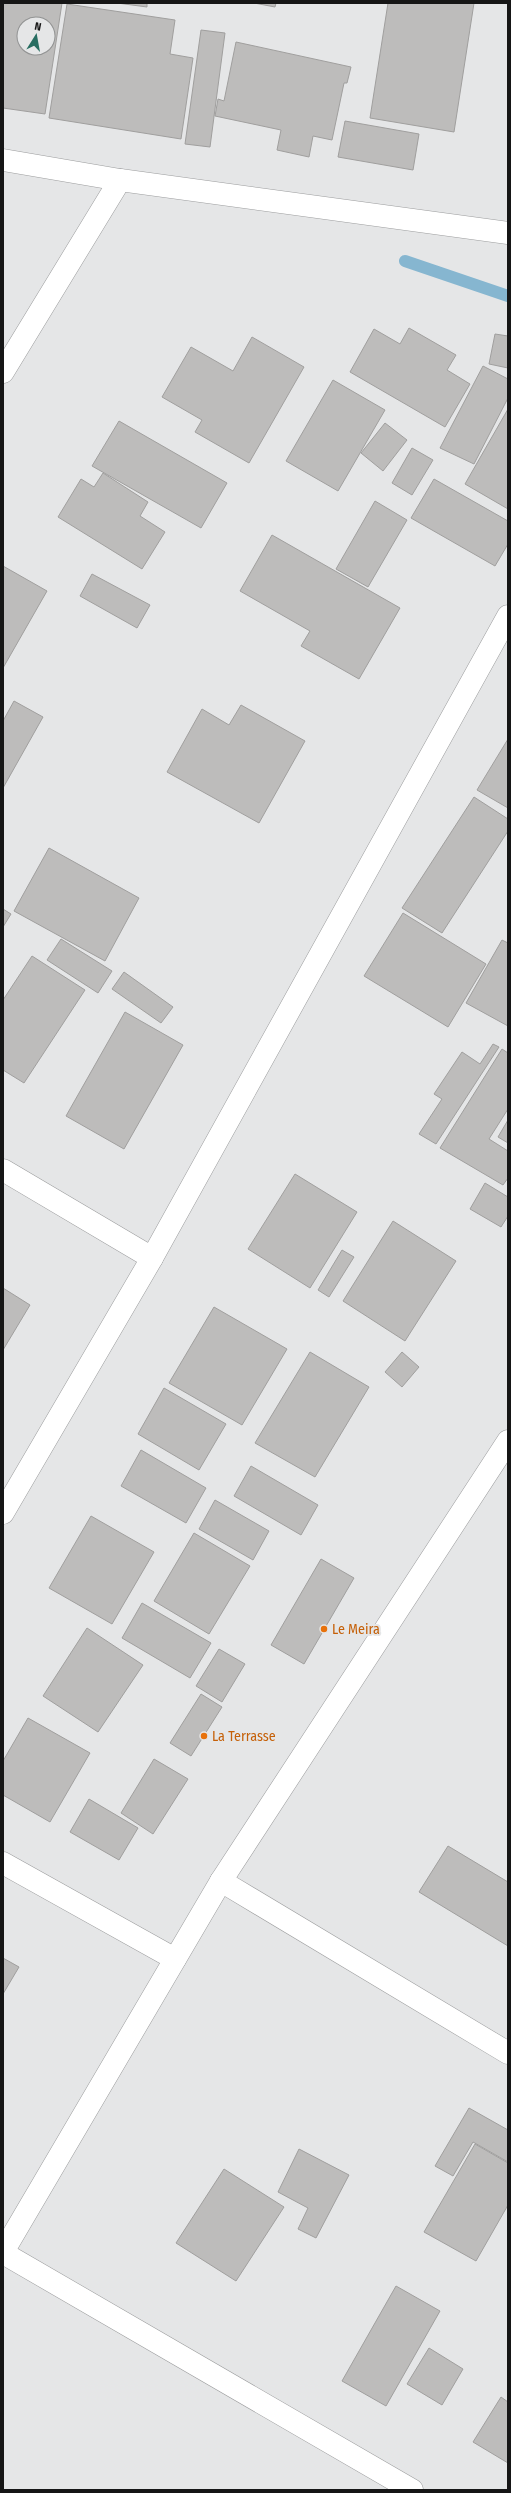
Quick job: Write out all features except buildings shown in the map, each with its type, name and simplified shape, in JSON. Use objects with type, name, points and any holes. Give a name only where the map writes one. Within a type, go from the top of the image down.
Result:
[{"type":"street","points":[[3,160],[120,180],[508,233]]},
{"type":"street","points":[[3,372],[120,180]]},
{"type":"street","points":[[3,1513],[152,1258],[508,616]]},
{"type":"street","points":[[3,1170],[152,1258]]},
{"type":"street","points":[[412,2490],[3,2253],[221,1881],[508,1441]]},
{"type":"street","points":[[3,1863],[175,1960]]},
{"type":"street","points":[[221,1881],[508,2053]]},
{"type":"waterway","points":[[405,261],[508,296]]},
{"type":"place","name":"Le Meira","points":[[324,1629]]},
{"type":"place","name":"La Terrasse","points":[[204,1736]]}]
